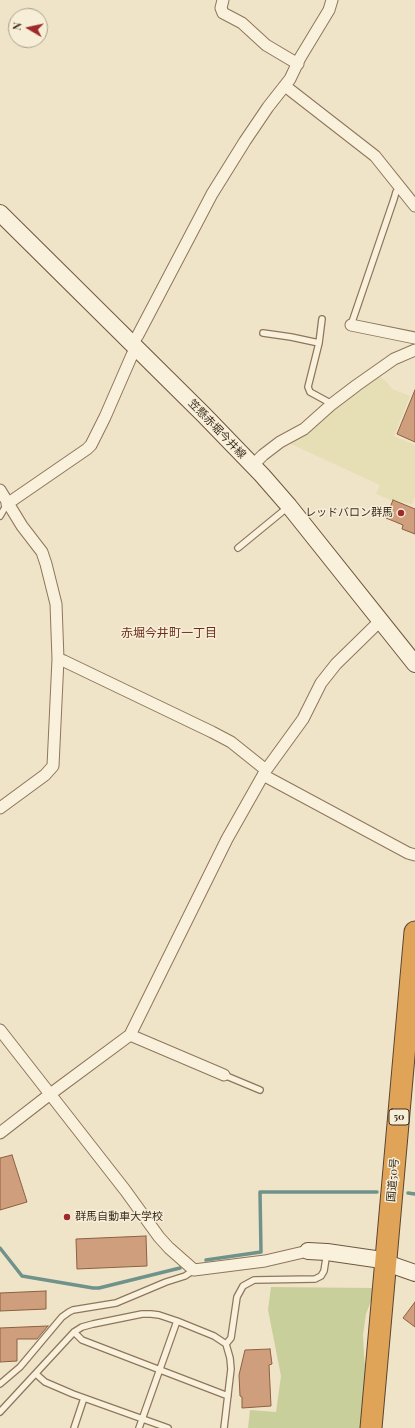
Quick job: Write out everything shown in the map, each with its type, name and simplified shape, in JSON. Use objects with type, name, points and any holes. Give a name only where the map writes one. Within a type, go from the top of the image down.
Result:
[{"type":"highway","name":"国道50号","points":[[371,1428],[415,932]]},
{"type":"main road","name":"笠懸赤堀今井線","points":[[0,213],[253,465],[289,506],[415,664]]},
{"type":"main road","points":[[308,1251],[327,1252],[375,1259],[415,1273]]},
{"type":"street","points":[[223,0],[221,8],[223,13],[242,23],[266,45],[298,64]]},
{"type":"street","points":[[7,504],[91,445],[96,437],[132,355],[138,335],[212,194],[268,107],[286,86],[329,10],[332,0]]},
{"type":"street","points":[[286,86],[370,152],[380,162],[415,206]]},
{"type":"street","points":[[350,325],[415,338]]},
{"type":"street","points":[[253,465],[280,442],[304,429],[332,404],[394,360],[415,350]]},
{"type":"street","points":[[0,490],[7,504],[42,552],[56,604],[58,660],[53,766],[45,775],[0,808]]},
{"type":"street","points":[[0,1133],[130,1035],[210,873],[264,772],[303,718],[321,683],[336,664],[381,620]]},
{"type":"street","points":[[58,660],[64,661],[231,742],[264,772],[408,853],[415,855]]},
{"type":"street","points":[[0,1030],[159,1237],[194,1270],[265,1261],[308,1251]]},
{"type":"street","points":[[130,1035],[224,1075]]},
{"type":"lane","points":[[350,325],[396,192],[400,188]]},
{"type":"lane","points":[[322,319],[319,343],[308,390],[332,404]]},
{"type":"lane","points":[[263,333],[319,343]]},
{"type":"lane","points":[[0,516],[7,504]]},
{"type":"lane","points":[[238,548],[289,506]]},
{"type":"lane","points":[[224,1075],[260,1090]]},
{"type":"lane","points":[[226,1344],[232,1338],[237,1297],[243,1286],[254,1280],[316,1279],[321,1276],[324,1271],[327,1252]]},
{"type":"lane","points":[[0,1384],[20,1367],[62,1317],[72,1310],[116,1303],[166,1282],[185,1276],[194,1270]]},
{"type":"lane","points":[[0,1412],[74,1332],[82,1327],[142,1314],[159,1315],[214,1336],[226,1344],[231,1369],[224,1428]]},
{"type":"lane","points":[[139,1428],[177,1322]]},
{"type":"lane","points":[[74,1332],[82,1340],[228,1396]]},
{"type":"lane","points":[[36,1374],[45,1382],[84,1398],[142,1420],[168,1428]]},
{"type":"lane","points":[[74,1428],[84,1398]]},
{"type":"shaded area","points":[[378,376],[386,381],[392,389],[410,396],[394,436],[415,445],[415,496],[412,504],[391,500],[376,494],[380,485],[289,443]]},
{"type":"green space","points":[[271,1287],[374,1288],[374,1293],[366,1314],[363,1335],[366,1375],[362,1428],[248,1428],[250,1410],[276,1412],[281,1376],[268,1310]]},
{"type":"building","points":[[415,390],[415,442],[397,434]]},
{"type":"building","name":"レッドバロン群馬","points":[[393,500],[415,509],[415,534],[402,529],[403,525],[386,518]]},
{"type":"building","points":[[12,1155],[27,1202],[0,1210],[0,1158]]},
{"type":"building","points":[[146,1236],[147,1266],[77,1269],[76,1239]]},
{"type":"building","points":[[46,1291],[46,1309],[0,1311],[0,1293]]},
{"type":"building","points":[[415,1302],[415,1327],[403,1318]]},
{"type":"building","points":[[48,1326],[37,1339],[17,1339],[17,1361],[0,1362],[0,1328]]},
{"type":"building","points":[[270,1349],[272,1364],[269,1365],[271,1406],[242,1408],[239,1375],[245,1350]]},
{"type":"waterway","points":[[206,1260],[261,1252],[260,1192],[377,1192]]},
{"type":"waterway","points":[[408,1193],[415,1194]]},
{"type":"waterway","points":[[0,1248],[22,1276],[93,1288],[99,1288],[180,1268]]},
{"type":"place","name":"レッドバロン群馬","points":[[401,513]]},
{"type":"place","name":"群馬自動車大学校","points":[[67,1217]]},
{"type":"district","name":"赤堀今井町一丁目","points":[[169,633]]}]
